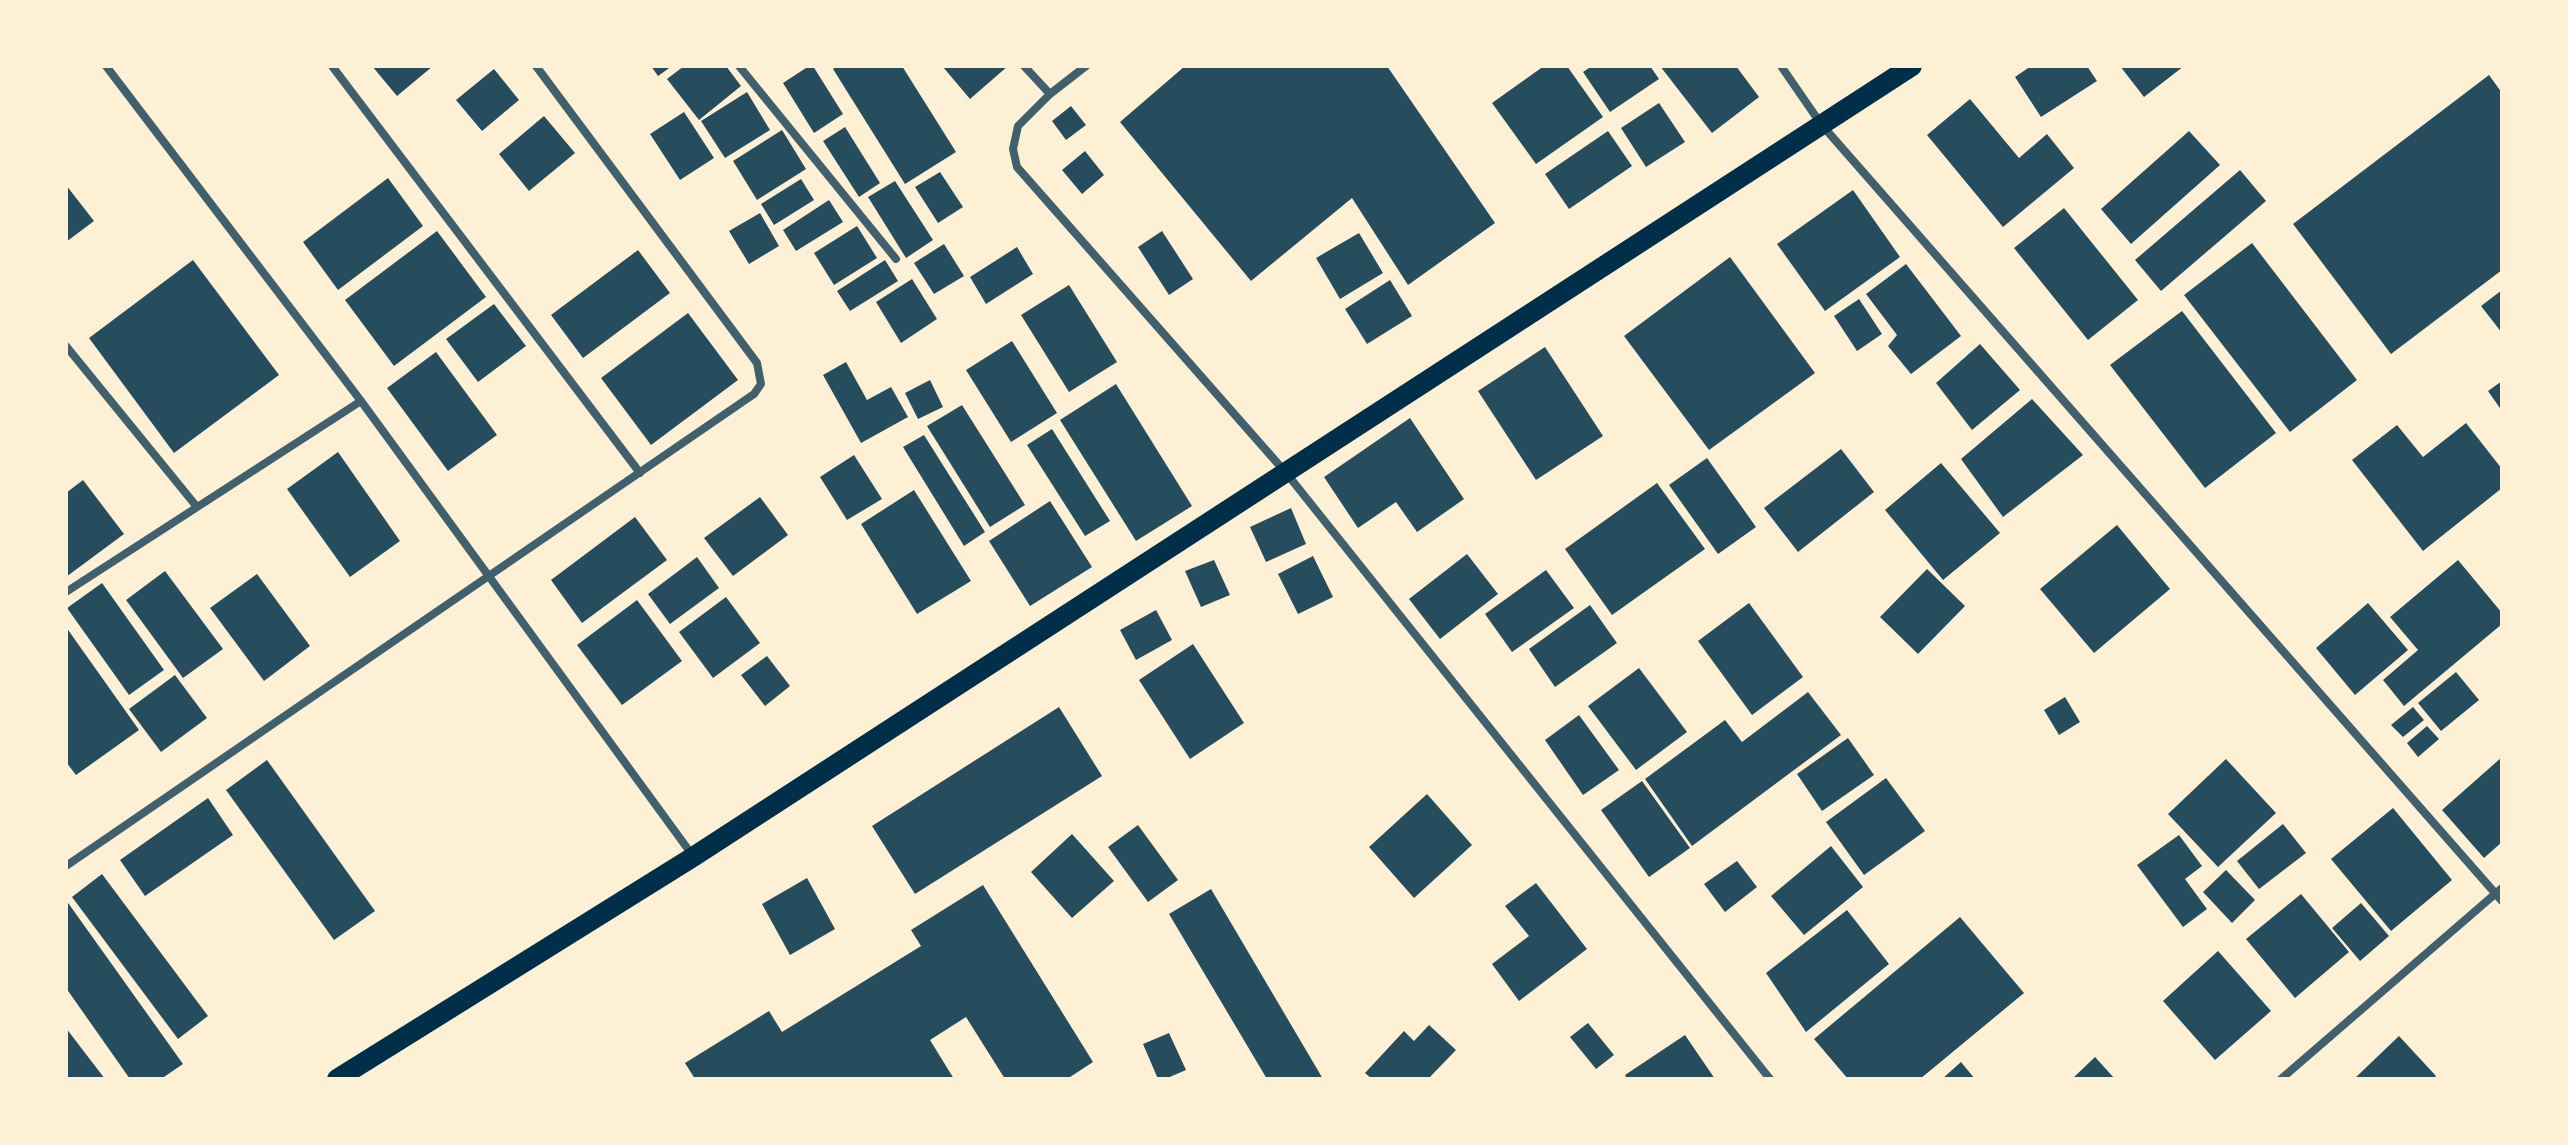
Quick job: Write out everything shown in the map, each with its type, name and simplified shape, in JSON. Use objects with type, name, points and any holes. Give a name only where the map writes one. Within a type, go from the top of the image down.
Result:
[{"type":"main road","points":[[337,1079],[693,857],[1912,66]]},
{"type":"street","points":[[106,66],[361,401],[693,857]]},
{"type":"street","points":[[332,66],[640,473]]},
{"type":"street","points":[[66,866],[754,394],[761,384],[757,363],[536,66]]},
{"type":"street","points":[[739,66],[896,259]]},
{"type":"street","points":[[1024,66],[1050,94]]},
{"type":"street","points":[[1086,66],[1050,94],[1018,126],[1013,149],[1017,167],[1287,474],[1770,1079]]},
{"type":"street","points":[[1781,66],[1821,124],[2500,894],[2281,1079]]},
{"type":"street","points":[[66,346],[197,507]]},
{"type":"street","points":[[66,592],[361,401]]},
{"type":"building","points":[[372,66],[433,66],[397,96]]},
{"type":"building","points":[[651,66],[672,66],[658,76]]},
{"type":"building","points":[[684,66],[726,66],[741,86],[699,120],[667,79]]},
{"type":"building","points":[[813,66],[843,114],[814,133],[783,83]]},
{"type":"building","points":[[837,66],[902,66],[956,152],[905,184],[833,69]]},
{"type":"building","points":[[944,66],[1008,66],[970,99]]},
{"type":"building","points":[[1185,66],[1387,66],[1495,223],[1408,285],[1352,198],[1251,281],[1120,122]]},
{"type":"building","points":[[1544,66],[1567,66],[1603,117],[1536,164],[1492,103]]},
{"type":"building","points":[[1592,66],[1650,66],[1659,79],[1610,112],[1583,72]]},
{"type":"building","points":[[1660,66],[1736,66],[1759,97],[1712,133]]},
{"type":"building","points":[[2031,66],[2087,66],[2097,81],[2041,117],[2015,77]]},
{"type":"building","points":[[2120,66],[2184,66],[2144,97]]},
{"type":"building","points":[[494,69],[519,100],[482,131],[456,100]]},
{"type":"building","points":[[2489,75],[2502,93],[2502,270],[2391,354],[2293,224]]},
{"type":"building","points":[[747,92],[770,130],[725,158],[701,121]]},
{"type":"building","points":[[1970,99],[2019,158],[2047,134],[2074,168],[2003,227],[1927,135]]},
{"type":"building","points":[[1659,103],[1685,142],[1646,167],[1621,128]]},
{"type":"building","points":[[1071,106],[1086,125],[1066,140],[1052,121]]},
{"type":"building","points":[[684,112],[714,158],[680,180],[650,134]]},
{"type":"building","points":[[544,116],[575,153],[529,191],[499,154]]},
{"type":"building","points":[[845,127],[880,183],[859,197],[823,141]]},
{"type":"building","points":[[782,130],[806,169],[757,200],[733,161]]},
{"type":"building","points":[[1608,131],[1632,166],[1569,209],[1545,174]]},
{"type":"building","points":[[2189,131],[2220,165],[2131,244],[2101,209]]},
{"type":"building","points":[[1085,151],[1104,175],[1082,194],[1062,170]]},
{"type":"building","points":[[2240,170],[2266,201],[2161,291],[2135,260]]},
{"type":"building","points":[[940,172],[963,207],[938,223],[915,187]]},
{"type":"building","points":[[388,178],[423,226],[338,290],[303,242]]},
{"type":"building","points":[[801,179],[814,200],[774,225],[761,204]]},
{"type":"building","points":[[895,181],[933,240],[906,258],[868,197]]},
{"type":"building","points":[[66,185],[94,221],[66,242]]},
{"type":"building","points":[[1853,190],[1900,257],[1825,311],[1777,244]]},
{"type":"building","points":[[829,200],[843,222],[796,251],[783,230]]},
{"type":"building","points":[[2064,208],[2138,300],[2088,340],[2014,248]]},
{"type":"building","points":[[760,213],[779,246],[749,264],[729,231]]},
{"type":"building","points":[[857,226],[877,258],[834,285],[814,253]]},
{"type":"building","points":[[437,231],[486,297],[394,366],[345,300]]},
{"type":"building","points":[[1162,231],[1193,279],[1169,295],[1138,247]]},
{"type":"building","points":[[1359,233],[1383,273],[1340,299],[1316,258]]},
{"type":"building","points":[[2252,243],[2357,380],[2290,432],[2184,295]]},
{"type":"building","points":[[944,244],[964,276],[934,294],[914,263]]},
{"type":"building","points":[[1017,247],[1033,274],[986,304],[970,277]]},
{"type":"building","points":[[638,250],[670,293],[583,358],[551,315]]},
{"type":"building","points":[[1730,257],[1815,373],[1709,450],[1624,336]]},
{"type":"building","points":[[193,260],[279,375],[174,453],[89,338]]},
{"type":"building","points":[[885,260],[898,281],[850,311],[837,291]]},
{"type":"building","points":[[1906,264],[1961,336],[1911,374],[1888,346],[1897,335],[1866,294]]},
{"type":"building","points":[[912,279],[937,319],[901,343],[876,302]]},
{"type":"building","points":[[1390,280],[1412,316],[1367,344],[1345,309]]},
{"type":"building","points":[[1069,285],[1117,362],[1069,392],[1021,315]]},
{"type":"building","points":[[2502,290],[2502,333],[2481,306]]},
{"type":"building","points":[[1859,299],[1882,334],[1857,351],[1834,316]]},
{"type":"building","points":[[494,304],[526,346],[478,382],[446,339]]},
{"type":"building","points":[[2182,311],[2276,433],[2205,488],[2110,365]]},
{"type":"building","points":[[688,313],[738,380],[651,445],[601,378]]},
{"type":"building","points":[[1012,341],[1057,413],[1011,442],[966,370]]},
{"type":"building","points":[[1980,344],[2020,390],[1972,430],[1936,383]]},
{"type":"building","points":[[1545,347],[1603,436],[1536,480],[1478,391]]},
{"type":"building","points":[[436,352],[497,435],[448,471],[387,388]]},
{"type":"building","points":[[846,362],[867,400],[891,387],[908,417],[861,443],[823,375]]},
{"type":"building","points":[[930,380],[943,407],[918,419],[905,393]]},
{"type":"building","points":[[2502,381],[2502,411],[2488,391]]},
{"type":"building","points":[[1116,384],[1192,506],[1136,541],[1060,420]]},
{"type":"building","points":[[2032,399],[2083,455],[2003,517],[1961,459]]},
{"type":"building","points":[[962,405],[1025,505],[990,527],[927,426]]},
{"type":"building","points":[[1410,418],[1464,499],[1417,532],[1396,502],[1358,528],[1324,477]]},
{"type":"building","points":[[2466,423],[2502,469],[2502,488],[2423,551],[2352,460],[2397,425],[2423,457]]},
{"type":"building","points":[[1052,429],[1110,521],[1085,536],[1027,445]]},
{"type":"building","points":[[924,435],[985,532],[964,546],[903,447]]},
{"type":"building","points":[[1841,449],[1874,492],[1798,552],[1764,508]]},
{"type":"building","points":[[338,452],[400,541],[350,577],[287,489]]},
{"type":"building","points":[[854,455],[882,499],[847,520],[820,477]]},
{"type":"building","points":[[1707,458],[1756,527],[1718,554],[1669,485]]},
{"type":"building","points":[[1941,463],[2000,533],[1943,580],[1885,510]]},
{"type":"building","points":[[83,480],[124,534],[66,577],[66,493]]},
{"type":"building","points":[[1657,483],[1705,549],[1612,615],[1565,549]]},
{"type":"building","points":[[914,490],[971,581],[917,614],[861,524]]},
{"type":"building","points":[[760,497],[788,535],[733,576],[704,538]]},
{"type":"building","points":[[1050,501],[1092,567],[1030,606],[989,541]]},
{"type":"building","points":[[1291,508],[1306,544],[1266,562],[1250,527]]},
{"type":"building","points":[[635,517],[667,560],[582,623],[551,580]]},
{"type":"building","points":[[2117,525],[2170,589],[2094,653],[2040,589]]},
{"type":"building","points":[[1467,554],[1498,594],[1440,639],[1409,599]]},
{"type":"building","points":[[1313,556],[1333,597],[1298,614],[1278,574]]},
{"type":"building","points":[[697,557],[719,588],[670,624],[648,594]]},
{"type":"building","points":[[1214,560],[1230,595],[1201,607],[1185,571]]},
{"type":"building","points":[[2458,560],[2502,613],[2502,624],[2404,706],[2383,680],[2418,650],[2390,617]]},
{"type":"building","points":[[1927,569],[1965,606],[1918,654],[1880,617]]},
{"type":"building","points":[[1546,570],[1574,608],[1512,652],[1485,614]]},
{"type":"building","points":[[165,571],[223,649],[183,678],[126,600]]},
{"type":"building","points":[[257,574],[310,646],[264,681],[210,608]]},
{"type":"building","points":[[102,583],[164,670],[129,695],[67,608]]},
{"type":"building","points":[[726,597],[760,643],[713,678],[679,632]]},
{"type":"building","points":[[637,600],[682,661],[622,705],[577,645]]},
{"type":"building","points":[[1749,603],[1803,677],[1752,715],[1698,641]]},
{"type":"building","points":[[2368,603],[2408,650],[2355,695],[2316,648]]},
{"type":"building","points":[[1590,605],[1617,643],[1555,687],[1529,649]]},
{"type":"building","points":[[1156,610],[1172,640],[1136,660],[1120,630]]},
{"type":"building","points":[[66,627],[139,730],[76,775],[66,762]]},
{"type":"building","points":[[1193,644],[1244,723],[1190,759],[1139,680]]},
{"type":"building","points":[[767,656],[790,686],[765,706],[741,675]]},
{"type":"building","points":[[1639,668],[1687,732],[1636,770],[1588,706]]},
{"type":"building","points":[[2456,672],[2479,700],[2441,731],[2418,703]]},
{"type":"building","points":[[175,675],[207,718],[161,752],[129,709]]},
{"type":"building","points":[[1808,692],[1841,735],[1692,846],[1645,779],[1725,720],[1742,742]]},
{"type":"building","points":[[2065,697],[2080,722],[2059,735],[2044,710]]},
{"type":"building","points":[[1059,707],[1102,776],[915,894],[872,826]]},
{"type":"building","points":[[2413,707],[2424,720],[2403,737],[2391,725]]},
{"type":"building","points":[[1579,715],[1619,770],[1583,795],[1545,740]]},
{"type":"building","points":[[2427,726],[2439,739],[2418,757],[2407,743]]},
{"type":"building","points":[[1848,738],[1874,775],[1822,811],[1797,774]]},
{"type":"building","points":[[2502,757],[2502,842],[2484,858],[2442,810]]},
{"type":"building","points":[[2226,759],[2276,813],[2218,867],[2168,814]]},
{"type":"building","points":[[267,760],[375,911],[334,940],[226,790]]},
{"type":"building","points":[[1886,778],[1925,831],[1864,875],[1826,822]]},
{"type":"building","points":[[1642,781],[1690,848],[1649,877],[1601,810]]},
{"type":"building","points":[[1427,794],[1472,845],[1414,898],[1369,847]]},
{"type":"building","points":[[208,798],[233,835],[145,896],[120,860]]},
{"type":"building","points":[[2393,808],[2452,880],[2391,931],[2331,859]]},
{"type":"building","points":[[2283,824],[2306,853],[2259,889],[2237,861]]},
{"type":"building","points":[[1138,825],[1178,880],[1148,902],[1108,847]]},
{"type":"building","points":[[1072,834],[1114,881],[1072,918],[1031,872]]},
{"type":"building","points":[[2179,835],[2202,866],[2185,879],[2207,909],[2183,927],[2137,865]]},
{"type":"building","points":[[1831,846],[1863,887],[1804,935],[1771,896]]},
{"type":"building","points":[[1737,861],[1757,887],[1725,912],[1704,884]]},
{"type":"building","points":[[2226,870],[2255,900],[2232,923],[2203,892]]},
{"type":"building","points":[[102,874],[208,1016],[178,1039],[72,897]]},
{"type":"building","points":[[807,878],[835,929],[790,955],[762,904]]},
{"type":"building","points":[[1536,883],[1587,949],[1519,1001],[1492,964],[1529,936],[1505,906]]},
{"type":"building","points":[[983,885],[1093,1062],[1067,1079],[1005,1079],[966,1017],[930,1040],[954,1079],[695,1079],[685,1063],[769,1011],[782,1032],[921,946],[911,930]]},
{"type":"building","points":[[1211,889],[1323,1079],[1267,1079],[1169,914]]},
{"type":"building","points":[[2301,894],[2349,952],[2295,998],[2246,939]]},
{"type":"building","points":[[66,900],[183,1064],[161,1079],[130,1079],[66,988]]},
{"type":"building","points":[[2361,903],[2389,936],[2360,961],[2332,928]]},
{"type":"building","points":[[1847,910],[1889,964],[1806,1032],[1766,973]]},
{"type":"building","points":[[1960,917],[2024,993],[1920,1079],[1848,1079],[1814,1039]]},
{"type":"building","points":[[2218,951],[2271,1011],[2215,1060],[2163,1001]]},
{"type":"building","points":[[1588,1023],[1614,1055],[1596,1069],[1570,1037]]},
{"type":"building","points":[[1429,1025],[1456,1050],[1428,1079],[1372,1079],[1365,1073],[1404,1031],[1414,1041]]},
{"type":"building","points":[[66,1028],[105,1079],[66,1079]]},
{"type":"building","points":[[1169,1033],[1186,1070],[1158,1079],[1143,1044]]},
{"type":"building","points":[[1685,1035],[1715,1079],[1627,1079],[1625,1075]]},
{"type":"building","points":[[2399,1036],[2436,1076],[2433,1079],[2354,1079]]},
{"type":"building","points":[[2095,1057],[2115,1079],[2072,1079]]},
{"type":"building","points":[[1961,1062],[1975,1079],[1942,1079]]}]
